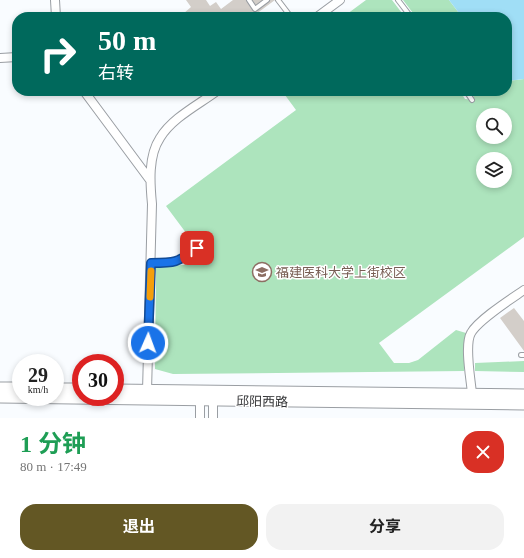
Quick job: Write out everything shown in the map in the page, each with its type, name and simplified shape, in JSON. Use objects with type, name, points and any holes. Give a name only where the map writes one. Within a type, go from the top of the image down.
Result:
[{"type":"main road","points":[[0,388],[12,388]]},
{"type":"main road","name":"邱阳西路","points":[[124,390],[200,396]]},
{"type":"main road","name":"邱阳西路","points":[[0,397],[524,395]]},
{"type":"main road","name":"邱阳西路","points":[[213,396],[524,404]]},
{"type":"street","points":[[55,0],[56,12]]},
{"type":"street","points":[[324,12],[340,0]]},
{"type":"street","points":[[0,58],[12,57]]},
{"type":"street","points":[[88,96],[150,180]]},
{"type":"street","points":[[147,391],[152,204],[150,180],[153,156],[159,138],[172,124],[210,96]]},
{"type":"street","points":[[472,394],[468,346],[470,333],[478,324],[524,290]]},
{"type":"street","points":[[200,396],[200,418]]},
{"type":"street","points":[[213,396],[213,418]]},
{"type":"lane","points":[[249,0],[255,9],[267,0]]},
{"type":"lane","points":[[278,0],[287,12]]},
{"type":"lane","points":[[398,0],[407,12]]},
{"type":"lane","points":[[469,96],[472,100]]},
{"type":"lane","points":[[151,263],[173,263],[181,260],[197,248]]},
{"type":"green space","points":[[366,0],[392,0],[401,12],[350,12]]},
{"type":"green space","points":[[403,0],[449,0],[458,12],[412,12]]},
{"type":"green space","points":[[524,79],[524,237],[379,343],[394,363],[409,363],[418,360],[456,330],[466,333],[464,371],[173,374],[155,369],[156,266],[184,265],[201,253],[166,206],[296,110],[286,96],[463,96],[465,99],[475,100],[473,96],[512,96],[512,80]]},
{"type":"green space","points":[[524,361],[524,372],[475,371],[475,363]]},
{"type":"water","points":[[449,0],[524,0],[524,79],[512,80],[512,12],[458,12]]},
{"type":"building","points":[[186,0],[206,0],[210,6],[216,2],[221,9],[233,0],[275,0],[259,12],[185,12],[191,7]]},
{"type":"building","points":[[514,308],[524,321],[524,351],[500,318]]},
{"type":"slow traffic","points":[[150,297],[151,271]]},
{"type":"place","name":"福建医科大学上街校区","points":[[262,272]]},
{"type":"route","points":[[148,343],[151,263],[173,263],[181,260],[197,248]]}]
